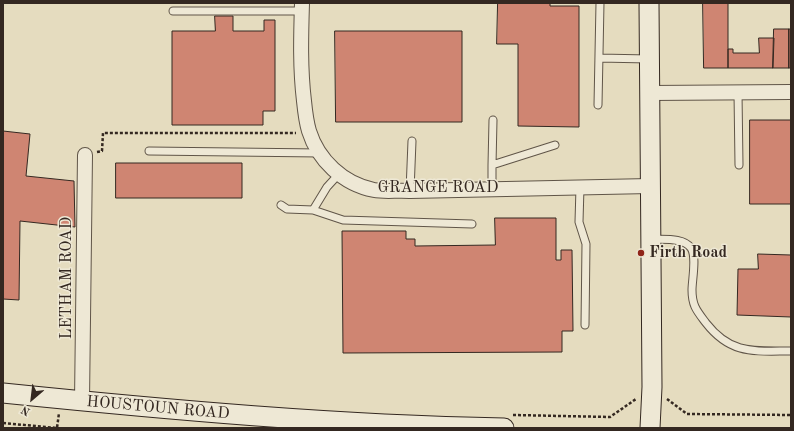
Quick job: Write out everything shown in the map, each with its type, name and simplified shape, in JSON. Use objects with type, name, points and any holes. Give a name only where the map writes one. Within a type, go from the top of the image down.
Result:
[{"type":"street","points":[[649,3],[652,387],[650,428]]},
{"type":"street","name":"GRANGE ROAD","points":[[302,7],[301,79],[308,130],[314,146],[320,154],[338,174],[355,183],[374,190],[410,191],[492,188],[650,186]]},
{"type":"street","points":[[650,93],[791,92]]},
{"type":"street","name":"LETHAM ROAD","points":[[82,401],[85,155]]},
{"type":"street","name":"HOUSTOUN ROAD","points":[[3,392],[60,399],[211,413],[402,425],[506,421]]},
{"type":"lane","points":[[598,105],[600,3]]},
{"type":"lane","points":[[173,11],[302,7]]},
{"type":"lane","points":[[599,58],[649,59]]},
{"type":"lane","points":[[738,92],[738,165]]},
{"type":"lane","points":[[492,188],[493,120]]},
{"type":"lane","points":[[410,191],[412,141]]},
{"type":"lane","points":[[492,165],[555,146]]},
{"type":"lane","points":[[149,151],[320,154]]},
{"type":"lane","points":[[313,210],[327,187],[338,174]]},
{"type":"lane","points":[[580,187],[579,222],[586,244],[585,325]]},
{"type":"lane","points":[[281,205],[287,209],[313,210],[343,220],[472,224]]},
{"type":"lane","points":[[651,239],[674,240],[686,243],[692,249],[694,260],[692,292],[695,309],[713,332],[727,344],[751,351],[791,351]]},
{"type":"path","points":[[85,155],[102,151],[103,133],[296,133],[308,130]]},
{"type":"path","points":[[506,421],[610,417],[631,404],[652,387],[687,414],[791,415]]},
{"type":"path","points":[[3,422],[57,428],[60,399]]},
{"type":"building","points":[[498,3],[550,3],[550,6],[579,6],[579,127],[518,126],[518,44],[497,44]]},
{"type":"building","points":[[703,3],[728,3],[728,68],[704,68]]},
{"type":"building","points":[[215,16],[233,16],[233,31],[264,31],[264,20],[275,20],[275,111],[263,111],[263,125],[172,125],[172,31],[215,31]]},
{"type":"building","points":[[774,29],[789,29],[789,68],[773,68]]},
{"type":"building","points":[[789,29],[791,29],[791,68],[789,68]]},
{"type":"building","points":[[335,31],[462,31],[462,122],[336,122]]},
{"type":"building","points":[[759,38],[774,38],[773,68],[728,68],[728,49],[733,49],[733,53],[759,53]]},
{"type":"building","points":[[750,120],[791,120],[791,204],[750,204]]},
{"type":"building","points":[[3,131],[30,134],[26,176],[74,181],[75,227],[20,221],[19,300],[3,299]]},
{"type":"building","points":[[116,163],[242,163],[242,198],[116,198]]},
{"type":"building","points":[[495,218],[556,218],[556,260],[561,260],[561,250],[572,250],[573,331],[562,331],[562,352],[343,353],[342,231],[406,231],[406,239],[415,239],[415,246],[495,245]]},
{"type":"building","points":[[758,254],[791,255],[791,317],[737,315],[738,269],[758,269]]},
{"type":"place","name":"Firth Road","points":[[641,253]]}]
